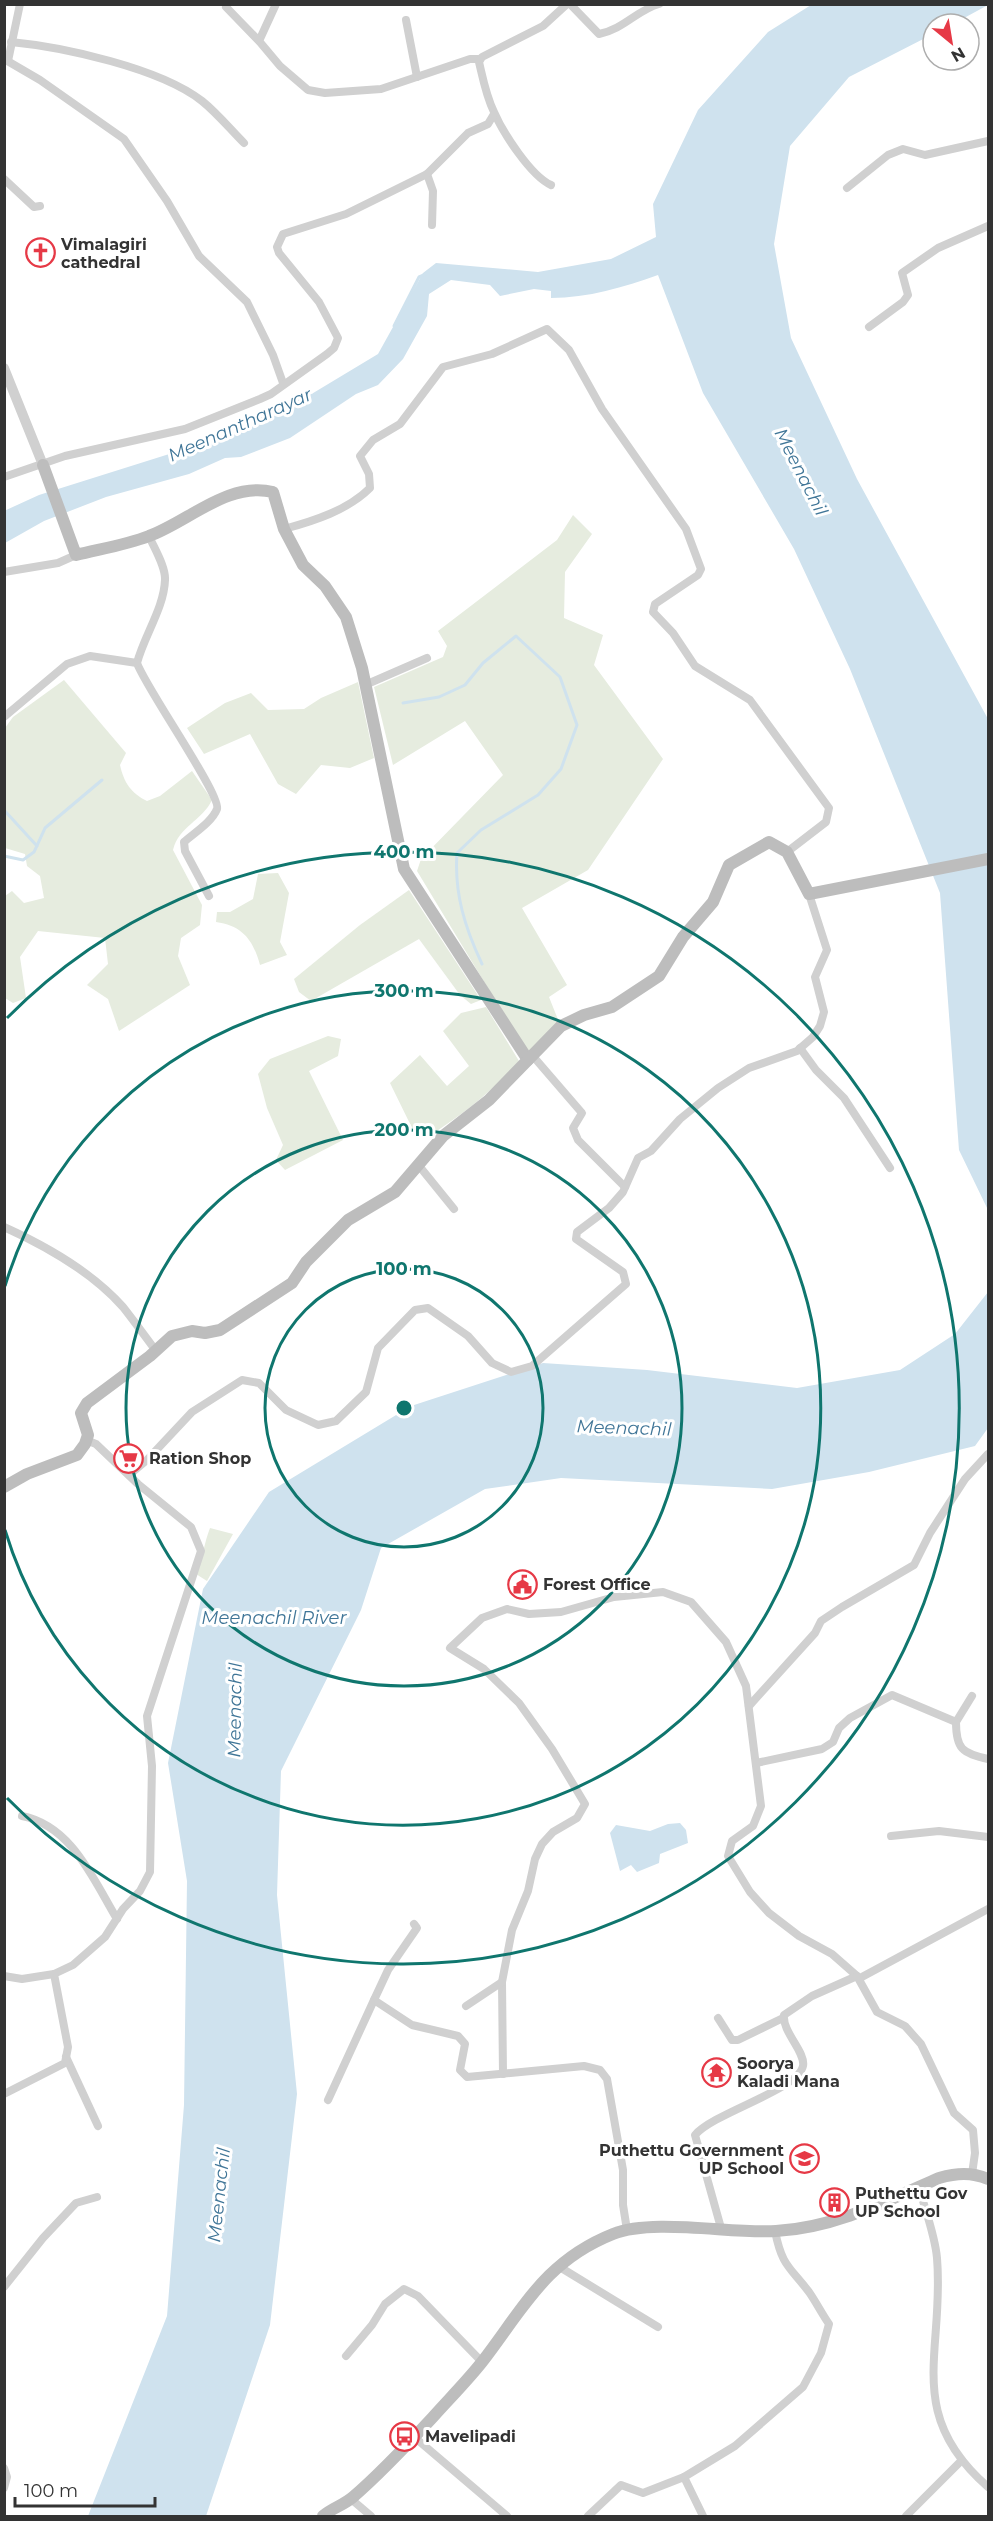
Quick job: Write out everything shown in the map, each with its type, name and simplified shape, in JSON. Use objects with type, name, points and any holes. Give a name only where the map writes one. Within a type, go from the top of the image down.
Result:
[{"type":"main road","points":[[43,465],[76,555],[149,536],[221,498],[262,489],[273,492],[284,529],[303,565],[325,586],[346,617],[365,685],[404,869],[530,1058]]},
{"type":"main road","points":[[4,1487],[27,1474],[77,1455],[86,1440],[81,1413],[87,1403],[156,1351],[172,1336],[192,1331],[205,1334],[220,1330],[292,1283],[306,1262],[348,1220],[395,1192],[420,1167],[443,1136],[489,1100],[561,1026],[584,1015],[612,1007],[659,976],[683,937],[713,902],[729,865],[769,842],[787,852],[809,894],[988,859]]},
{"type":"main road","points":[[322,2517],[333,2507],[351,2499],[413,2436],[482,2362],[519,2308],[558,2266],[598,2241],[627,2230],[721,2228],[775,2231],[831,2223],[957,2174],[972,2174],[988,2179]]},
{"type":"street","points":[[20,4],[6,60],[40,80],[124,139],[167,201],[199,256],[247,302],[273,355],[283,383]]},
{"type":"street","points":[[259,41],[276,4]]},
{"type":"street","points":[[226,7],[280,66],[308,90],[325,93],[381,89],[470,59],[479,59],[543,26],[568,4],[599,34],[616,31],[659,4]]},
{"type":"street","points":[[406,20],[417,77]]},
{"type":"street","points":[[11,42],[120,63],[180,87],[202,101],[244,143]]},
{"type":"street","points":[[479,59],[494,114],[523,158],[542,181],[551,185]]},
{"type":"street","points":[[4,477],[65,456],[185,429],[271,394],[283,383],[327,354],[334,348],[338,338],[319,302],[279,253],[276,247],[283,234],[346,214],[427,174],[468,133],[488,124],[494,114]]},
{"type":"street","points":[[847,188],[888,155],[903,149],[925,155],[988,141]]},
{"type":"street","points":[[427,174],[433,191],[432,225]]},
{"type":"street","points":[[4,178],[34,207],[40,206]]},
{"type":"street","points":[[869,327],[897,308],[908,295],[902,273],[938,248],[988,226]]},
{"type":"street","points":[[284,529],[330,514],[358,500],[370,488],[369,474],[360,456],[373,440],[400,424],[443,367],[492,354],[547,329],[569,351],[602,409],[686,529],[700,569],[698,575],[655,604],[653,612],[673,633],[695,666],[750,700],[829,808],[826,822],[787,852]]},
{"type":"street","points":[[4,368],[43,465]]},
{"type":"street","points":[[149,536],[166,578],[160,603],[142,642],[136,663],[196,768],[217,798],[218,808],[213,817],[184,842],[185,851],[209,896]]},
{"type":"street","points":[[4,572],[58,563],[76,555]]},
{"type":"street","points":[[4,717],[67,664],[90,656],[136,663]]},
{"type":"street","points":[[365,685],[427,658]]},
{"type":"street","points":[[129,1475],[147,1460],[192,1412],[242,1380],[259,1383],[286,1410],[318,1425],[336,1421],[366,1392],[378,1348],[415,1310],[429,1308],[468,1336],[492,1362],[511,1372],[532,1366],[626,1284],[623,1272],[576,1239],[577,1232],[609,1208],[625,1187],[638,1158],[651,1151],[680,1119],[718,1088],[748,1068],[800,1048],[820,1026],[824,1012],[815,976],[827,950],[809,894]]},
{"type":"street","points":[[800,1048],[816,1070],[844,1098],[890,1168]]},
{"type":"street","points":[[530,1058],[582,1113],[573,1128],[578,1140],[625,1187]]},
{"type":"street","points":[[420,1167],[454,1209]]},
{"type":"street","points":[[4,1227],[39,1244],[86,1274],[122,1305],[156,1351]]},
{"type":"street","points":[[4,1976],[22,1979],[54,1974],[73,1965],[105,1937],[140,1891],[150,1872],[152,1766],[147,1716],[201,1551],[191,1527],[96,1444],[86,1440]]},
{"type":"street","points":[[749,1706],[814,1633],[821,1621],[866,1591],[914,1565],[930,1533],[965,1479],[988,1454]]},
{"type":"street","points":[[503,2074],[502,1982],[512,1930],[528,1891],[535,1859],[542,1844],[554,1832],[577,1818],[585,1804],[552,1749],[519,1703],[484,1669],[450,1648],[482,1618],[507,1609],[529,1614],[561,1612],[614,1597],[663,1592],[691,1602],[726,1642],[746,1686],[761,1806],[753,1826],[732,1841],[728,1856],[750,1892],[769,1913],[799,1936],[832,1954],[859,1977],[877,2012],[904,2026],[921,2044],[954,2113],[973,2130],[975,2153],[972,2174]]},
{"type":"street","points":[[756,1763],[822,1749],[833,1742],[840,1728],[850,1718],[892,1695],[956,1722]]},
{"type":"street","points":[[972,1696],[956,1722],[956,1740],[962,1750],[988,1760]]},
{"type":"street","points":[[22,1816],[36,1819],[65,1838],[84,1863],[117,1919]]},
{"type":"street","points":[[891,1836],[939,1831],[988,1837]]},
{"type":"street","points":[[718,2018],[732,2040],[738,2040],[783,2018],[812,1996],[859,1977],[988,1909]]},
{"type":"street","points":[[328,2100],[388,1970],[414,1935],[417,1928],[414,1924]]},
{"type":"street","points":[[4,2094],[65,2063],[68,2048],[54,1974]]},
{"type":"street","points":[[466,2006],[502,1982]]},
{"type":"street","points":[[374,2000],[412,2025],[458,2036],[465,2044],[460,2070],[467,2076],[584,2066],[600,2070],[607,2079],[623,2170],[623,2205],[627,2230]]},
{"type":"street","points":[[721,2228],[695,2134],[719,2116],[785,2086],[798,2077],[803,2066],[803,2059],[783,2018]]},
{"type":"street","points":[[66,2057],[98,2126]]},
{"type":"street","points":[[919,2187],[937,2256],[932,2377],[938,2412],[949,2441],[962,2460],[988,2487]]},
{"type":"street","points":[[4,2287],[43,2238],[76,2204],[97,2197]]},
{"type":"street","points":[[588,2517],[621,2485],[643,2493],[684,2477],[735,2446],[803,2386],[826,2339],[829,2324],[809,2292],[788,2269],[779,2255],[775,2231]]},
{"type":"street","points":[[558,2266],[658,2327]]},
{"type":"street","points":[[346,2356],[372,2325],[385,2304],[404,2289],[418,2296],[482,2362]]},
{"type":"street","points":[[413,2436],[507,2517]]},
{"type":"street","points":[[906,2517],[962,2460]]},
{"type":"street","points":[[4,2468],[8,2478],[4,2488]]},
{"type":"street","points":[[684,2477],[703,2517]]},
{"type":"street","points":[[351,2499],[371,2517]]},
{"type":"shaded area","points":[[573,515],[592,534],[565,572],[564,618],[603,635],[594,665],[663,759],[588,870],[522,908],[567,985],[549,997],[559,1022],[533,1051],[526,1051],[417,871],[421,859],[503,775],[465,721],[393,765],[374,687],[443,657],[447,646],[438,631],[557,540]]},
{"type":"shaded area","points":[[64,680],[126,753],[120,765],[132,791],[147,801],[160,796],[192,771],[212,800],[203,813],[180,835],[173,850],[202,905],[200,925],[181,938],[178,956],[190,985],[119,1031],[108,999],[87,985],[108,964],[105,938],[38,931],[20,957],[26,998],[13,1003],[5,998],[5,896],[12,891],[24,903],[44,898],[40,876],[27,866],[25,854],[5,848],[5,728],[13,717]]},
{"type":"shaded area","points":[[358,682],[374,758],[350,768],[321,765],[296,794],[278,784],[250,734],[204,754],[187,728],[225,703],[251,693],[268,710],[304,709],[321,698]]},
{"type":"shaded area","points":[[278,873],[289,893],[280,942],[287,955],[260,965],[254,948],[246,936],[233,927],[216,922],[217,912],[230,912],[253,899],[258,874]]},
{"type":"shaded area","points":[[409,890],[481,1000],[471,1004],[460,995],[419,939],[311,1001],[299,992],[294,979],[360,925]]},
{"type":"shaded area","points":[[486,1007],[519,1061],[488,1093],[442,1128],[429,1136],[414,1132],[390,1083],[420,1055],[447,1086],[469,1066],[443,1031],[461,1013]]},
{"type":"shaded area","points":[[328,1036],[341,1039],[338,1056],[309,1071],[343,1140],[285,1170],[276,1160],[283,1145],[267,1108],[258,1074],[270,1059]]},
{"type":"shaded area","points":[[210,1528],[233,1534],[207,1581],[196,1574]]},
{"type":"water","name":"Meenachil","points":[[811,5],[988,5],[975,12],[921,12],[921,40],[849,77],[790,146],[774,244],[791,338],[857,479],[988,719],[988,1210],[959,1150],[940,893],[850,669],[794,549],[703,393],[658,275],[606,291],[565,298],[551,298],[551,291],[534,289],[500,296],[490,285],[451,280],[429,294],[427,316],[403,359],[378,385],[356,394],[290,438],[241,457],[225,458],[189,474],[106,497],[44,521],[5,543],[4,511],[39,495],[201,444],[280,413],[378,354],[423,273],[436,263],[538,272],[611,259],[656,237],[653,204],[698,110],[768,32]]},
{"type":"water","name":"Meenachil River","points":[[988,1292],[988,1428],[975,1446],[869,1472],[772,1489],[561,1478],[485,1489],[381,1548],[361,1610],[281,1771],[277,1895],[297,2094],[270,2325],[206,2516],[88,2516],[167,2316],[184,2105],[187,1881],[168,1763],[203,1589],[269,1492],[411,1406],[543,1363],[647,1370],[797,1388],[900,1370],[955,1334]]},
{"type":"water","points":[[680,1823],[686,1830],[688,1843],[660,1854],[659,1863],[637,1872],[631,1865],[620,1871],[610,1833],[616,1825],[650,1831],[668,1824]]},
{"type":"waterway","name":"Meenantharayar","points":[[394,326],[419,277],[426,274]]},
{"type":"waterway","name":"Meenantharayar","points":[[236,431],[311,395]]},
{"type":"waterway","points":[[403,703],[439,697],[465,685],[483,663],[516,636],[560,677],[577,725],[561,769],[538,795],[481,830],[457,853],[457,882],[462,910],[470,937],[482,964]]},
{"type":"waterway","points":[[4,856],[23,860],[34,852],[45,828],[102,780]]},
{"type":"waterway","points":[[4,810],[37,846]]},
{"type":"place","name":"Vimalagiri cathedral","points":[[40,253]]},
{"type":"place","name":"Ration Shop","points":[[128,1458]]},
{"type":"place","name":"Forest Office","points":[[522,1584]]},
{"type":"place","name":"Soorya Kaladi Mana","points":[[716,2072]]},
{"type":"place","name":"Puthettu Government UP School","points":[[805,2159]]},
{"type":"place","name":"Puthettu Gov UP School","points":[[834,2202]]},
{"type":"place","name":"Mavelipadi","points":[[404,2436]]}]
